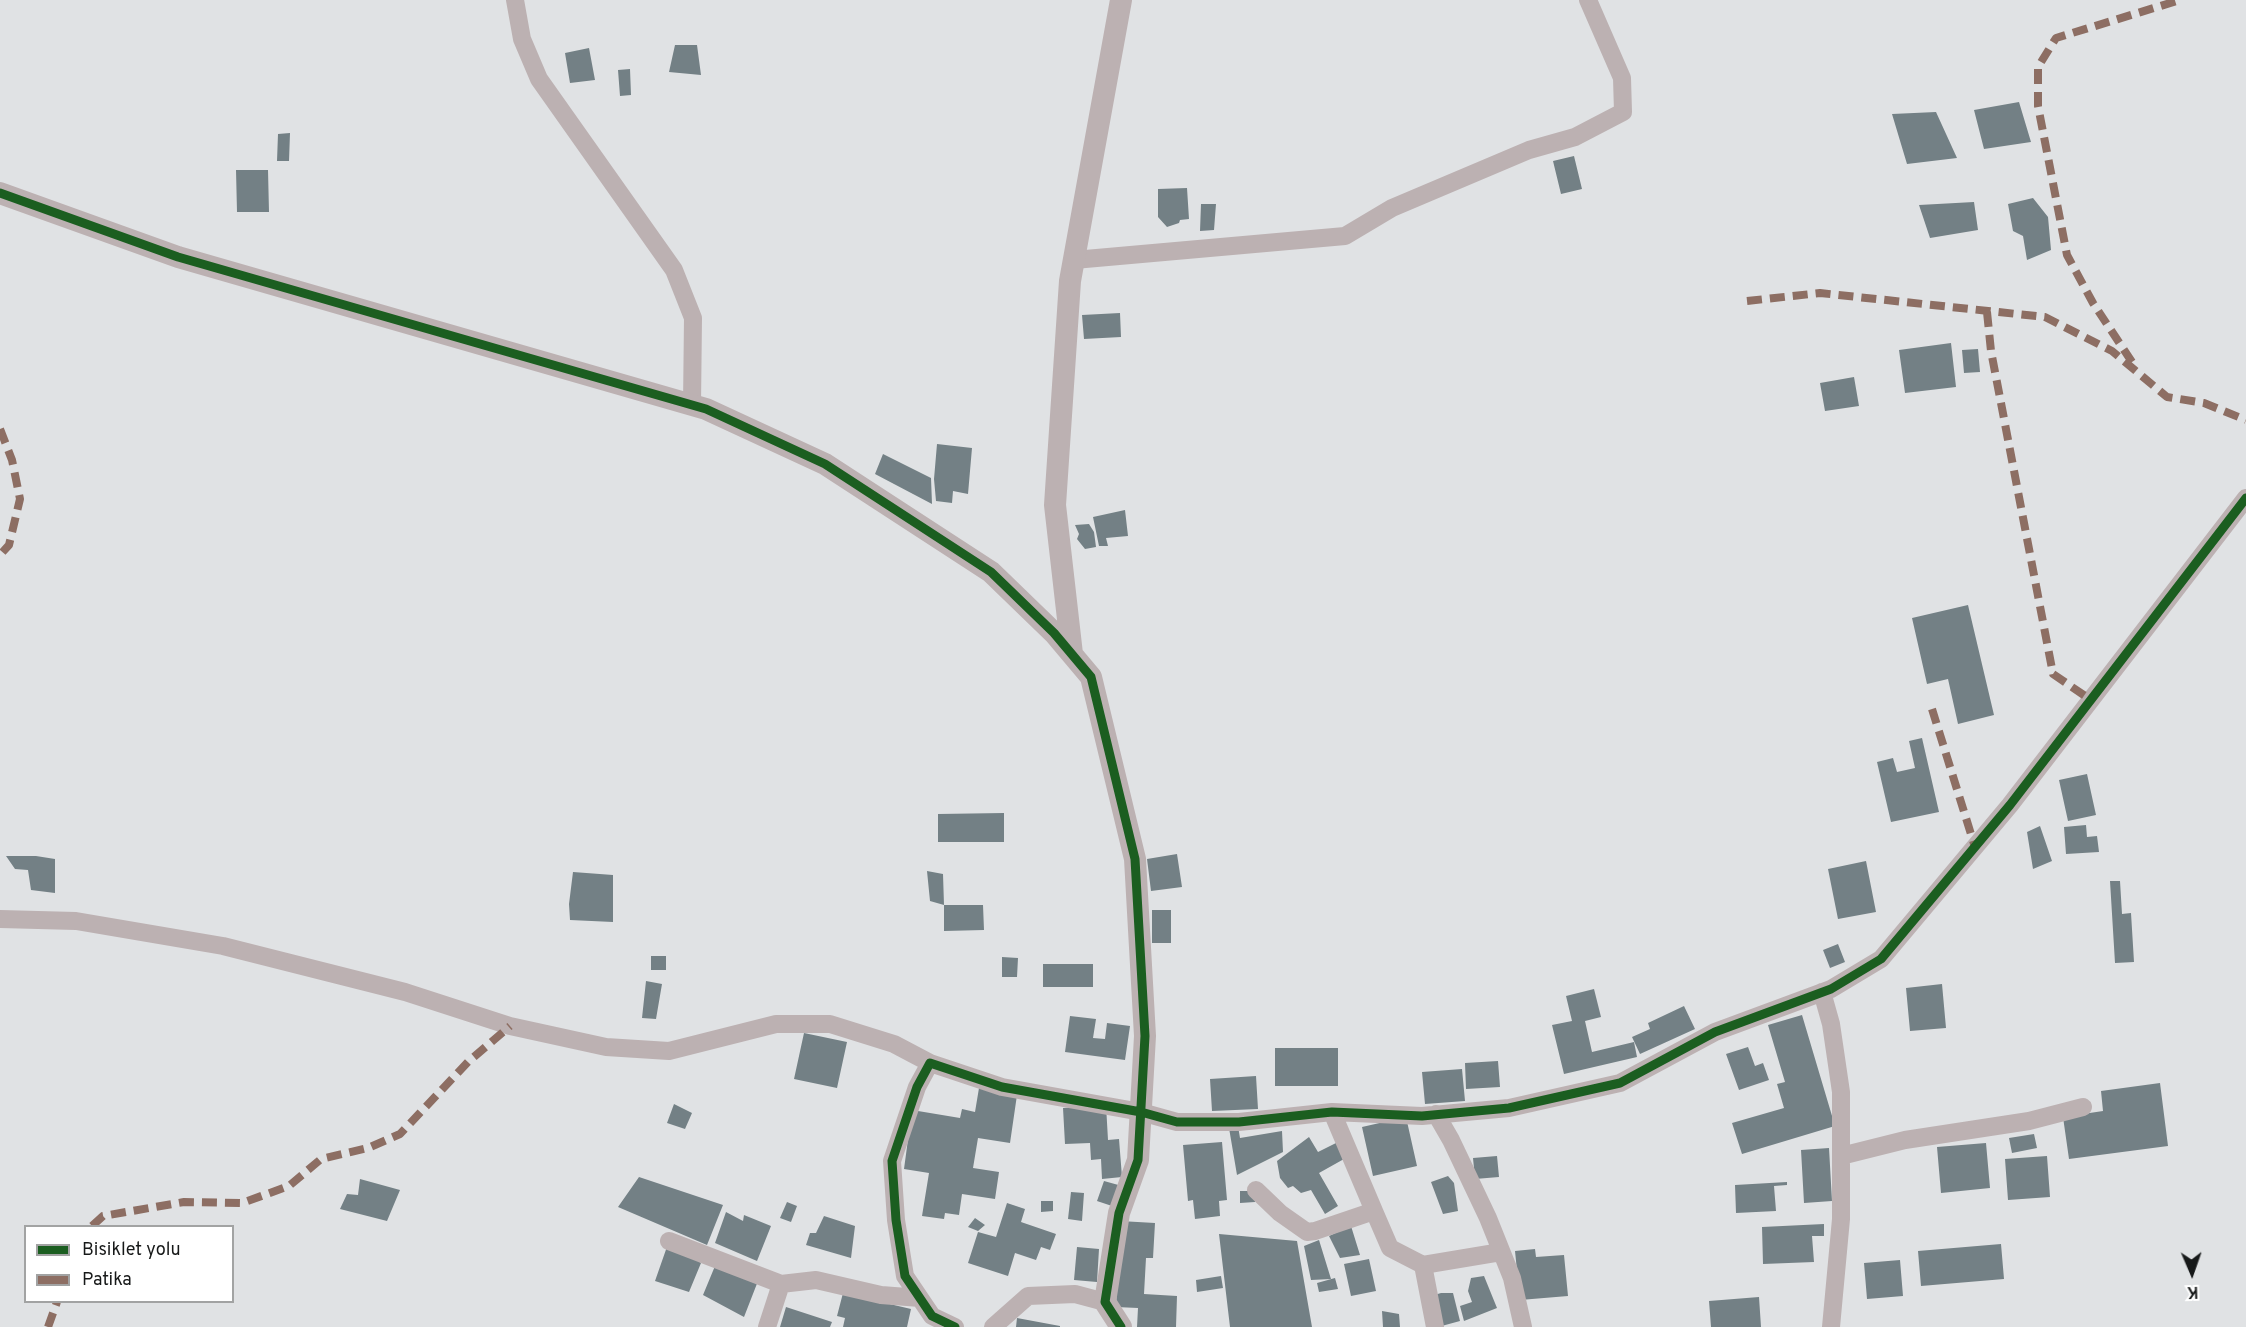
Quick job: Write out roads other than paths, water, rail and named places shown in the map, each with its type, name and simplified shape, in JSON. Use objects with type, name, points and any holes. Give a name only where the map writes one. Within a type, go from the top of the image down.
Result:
[{"type":"street","points":[[515,0],[522,39],[539,79],[674,270],[693,318],[692,405]]},
{"type":"street","points":[[1072,654],[1055,505],[1071,281],[1121,0]]},
{"type":"street","points":[[1074,260],[1345,236],[1403,204],[1529,150],[1575,137],[1623,112],[1622,78],[1588,0]]},
{"type":"street","points":[[0,193],[178,257],[706,409],[825,464],[991,572],[1054,633],[1091,677],[1135,859],[1145,1036],[1138,1160],[1119,1213],[1105,1302],[1121,1327]]},
{"type":"street","points":[[0,919],[76,921],[223,946],[405,992],[510,1026],[606,1047],[669,1051],[776,1024],[830,1024],[894,1044],[930,1063],[1002,1087],[1141,1112],[1177,1122],[1239,1122],[1332,1112],[1422,1116],[1509,1108],[1620,1083],[1715,1032],[1831,989],[1881,959],[2010,805],[2246,498]]},
{"type":"street","points":[[1822,992],[1831,1023],[1841,1092],[1841,1219],[1831,1327]]},
{"type":"street","points":[[930,1063],[917,1087],[892,1161],[896,1220],[905,1276],[932,1316],[955,1327]]},
{"type":"street","points":[[1841,1155],[1905,1140],[2029,1121],[2083,1107]]},
{"type":"street","points":[[1332,1112],[1390,1248],[1423,1265],[1501,1252]]},
{"type":"street","points":[[1436,1114],[1474,1187],[1512,1278],[1523,1327]]},
{"type":"street","points":[[1256,1190],[1280,1213],[1308,1232],[1374,1211]]},
{"type":"street","points":[[669,1241],[781,1284],[816,1280],[881,1295],[920,1298]]},
{"type":"street","points":[[1423,1265],[1435,1327]]},
{"type":"street","points":[[767,1327],[781,1284]]},
{"type":"street","points":[[993,1327],[1028,1296],[1075,1294],[1105,1302]]}]
